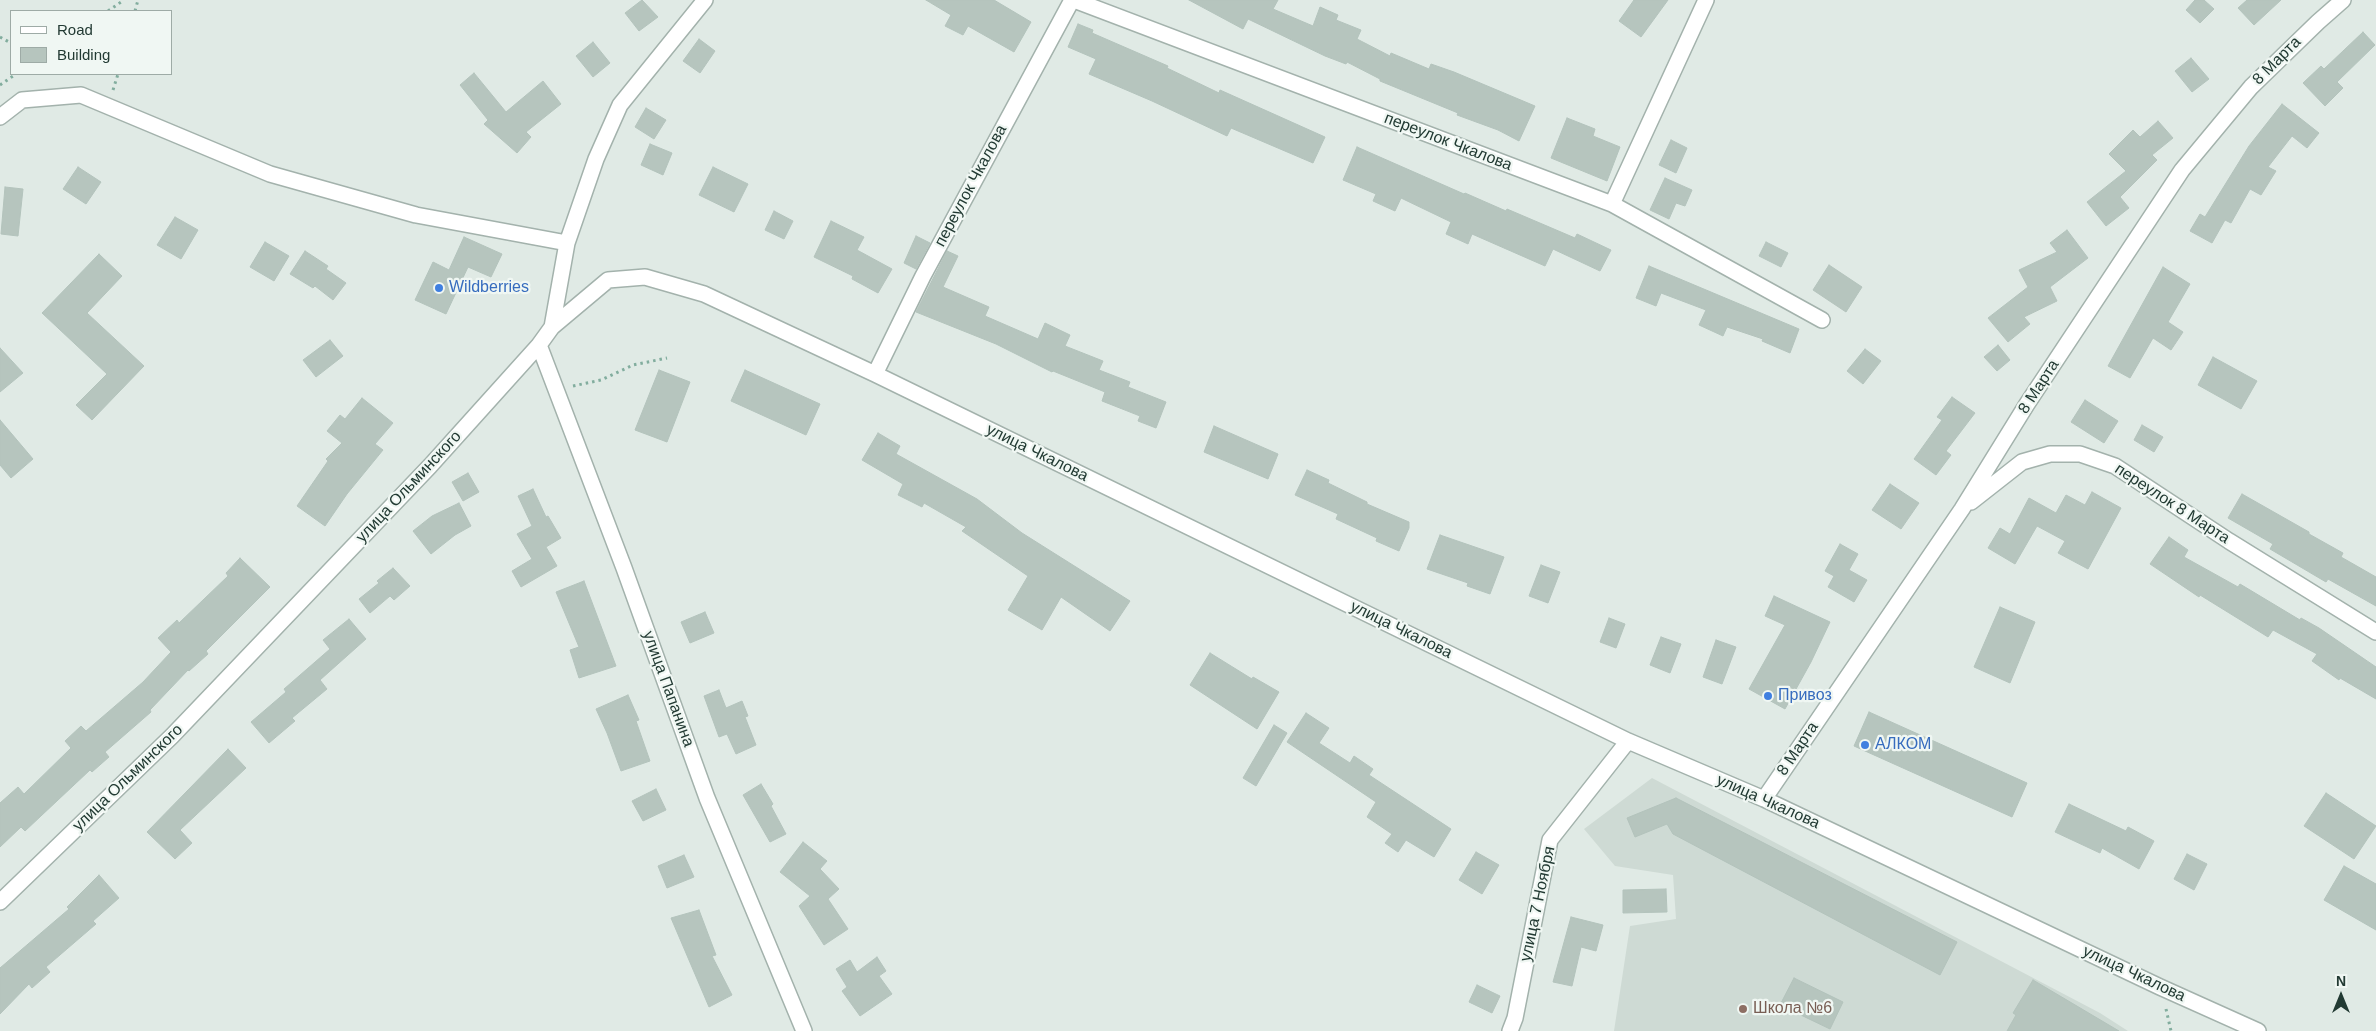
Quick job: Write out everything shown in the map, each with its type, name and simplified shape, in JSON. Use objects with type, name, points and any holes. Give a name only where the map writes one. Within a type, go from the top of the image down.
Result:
[{"type":"street","name":"улица Ольминского","points":[[0,902],[172,736],[430,466],[539,345],[552,328],[567,243],[596,159],[620,104],[705,0]]},
{"type":"street","name":"переулок Чкалова","points":[[875,374],[923,276],[1073,0],[1612,204],[1822,320]]},
{"type":"street","points":[[1612,204],[1706,0]]},
{"type":"street","name":"8 Марта","points":[[1764,799],[1962,509],[2028,404],[2182,170],[2251,87],[2343,0]]},
{"type":"street","points":[[0,117],[22,100],[81,95],[270,174],[416,215],[567,243]]},
{"type":"street","name":"улица Чкалова","points":[[552,328],[608,280],[645,277],[704,294],[875,374],[1628,740],[1764,799],[2160,987],[2258,1031]]},
{"type":"street","name":"улица Папанина","points":[[539,345],[624,568],[707,798],[804,1031]]},
{"type":"street","name":"переулок 8 Марта","points":[[1962,509],[2022,462],[2050,454],[2080,454],[2115,466],[2229,541],[2376,632]]},
{"type":"street","name":"улица 7 Ноября","points":[[1510,1031],[1515,1018],[1550,840],[1628,740]]},
{"type":"path","points":[[109,10],[124,0]]},
{"type":"path","points":[[0,85],[15,75]]},
{"type":"path","points":[[556,390],[601,380],[633,365],[668,358]]},
{"type":"shaded area","points":[[1652,778],[2100,1013],[2128,1031],[1614,1031],[1630,926],[1676,919],[1673,875],[1615,866],[1584,829]]},
{"type":"building","points":[[642,0],[658,17],[639,31],[625,13]]},
{"type":"building","points":[[926,0],[994,0],[1031,22],[1014,52],[968,26],[963,35],[945,26],[951,15]]},
{"type":"building","points":[[1189,0],[1278,0],[1273,9],[1313,26],[1320,7],[1338,15],[1336,20],[1361,30],[1357,39],[1390,56],[1391,53],[1429,69],[1431,64],[1535,106],[1519,141],[1498,130],[1457,115],[1458,113],[1380,81],[1380,79],[1347,62],[1346,64],[1325,56],[1248,19],[1243,29]]},
{"type":"building","points":[[1634,0],[1668,0],[1641,37],[1619,21]]},
{"type":"building","points":[[2195,0],[2204,0],[2214,9],[2200,23],[2186,10]]},
{"type":"building","points":[[2247,0],[2281,0],[2254,25],[2238,8]]},
{"type":"building","points":[[1078,24],[1093,30],[1092,33],[1168,66],[1167,68],[1219,93],[1220,90],[1325,137],[1313,163],[1231,128],[1227,136],[1089,74],[1096,59],[1068,47]]},
{"type":"building","points":[[2363,32],[2375,45],[2337,82],[2343,88],[2325,106],[2303,83],[2321,66],[2324,69]]},
{"type":"building","points":[[699,39],[715,51],[700,73],[683,61]]},
{"type":"building","points":[[593,42],[610,63],[593,77],[576,56]]},
{"type":"building","points":[[2191,58],[2209,79],[2192,92],[2175,71]]},
{"type":"building","points":[[474,73],[506,112],[543,81],[561,104],[526,132],[531,137],[517,153],[484,124],[488,120],[460,85]]},
{"type":"building","points":[[2282,104],[2319,133],[2307,148],[2292,136],[2268,167],[2276,171],[2261,195],[2250,189],[2231,223],[2225,220],[2212,243],[2190,231],[2200,214],[2205,217],[2249,146]]},
{"type":"building","points":[[646,108],[666,120],[654,139],[635,127]]},
{"type":"building","points":[[1567,118],[1595,129],[1593,136],[1620,147],[1607,181],[1551,158]]},
{"type":"building","points":[[2158,121],[2173,138],[2152,155],[2157,160],[2120,197],[2129,208],[2106,226],[2087,202],[2126,171],[2109,154],[2133,130],[2140,137]]},
{"type":"building","points":[[1671,140],[1687,148],[1676,173],[1659,165]]},
{"type":"building","points":[[650,144],[672,153],[663,175],[641,165]]},
{"type":"building","points":[[1357,147],[1464,194],[1506,211],[1507,209],[1575,238],[1577,234],[1611,250],[1600,271],[1553,249],[1545,266],[1472,234],[1468,244],[1446,234],[1451,222],[1401,198],[1395,211],[1373,201],[1376,194],[1343,180]]},
{"type":"building","points":[[78,167],[101,182],[86,204],[63,189]]},
{"type":"building","points":[[713,167],[748,184],[734,212],[699,195]]},
{"type":"building","points":[[1665,178],[1692,190],[1685,206],[1676,203],[1669,219],[1650,210]]},
{"type":"building","points":[[5,187],[23,189],[18,236],[1,234]]},
{"type":"building","points":[[774,211],[793,221],[784,239],[765,230]]},
{"type":"building","points":[[175,217],[198,230],[181,259],[157,245]]},
{"type":"building","points":[[831,221],[864,237],[857,250],[892,269],[878,293],[852,279],[853,276],[814,257]]},
{"type":"building","points":[[2067,230],[2088,258],[2050,287],[2057,301],[2024,317],[2030,324],[2008,342],[1988,318],[2028,287],[2019,270],[2057,252],[2050,243]]},
{"type":"building","points":[[916,236],[930,243],[916,269],[904,263]]},
{"type":"building","points":[[464,237],[502,254],[491,277],[468,267],[446,314],[415,300],[433,262],[449,270]]},
{"type":"building","points":[[265,242],[289,256],[274,281],[250,267]]},
{"type":"building","points":[[1766,242],[1788,253],[1781,267],[1759,256]]},
{"type":"building","points":[[305,251],[328,266],[326,269],[346,283],[333,300],[315,286],[313,288],[290,274]]},
{"type":"building","points":[[947,251],[958,256],[943,287],[989,307],[985,316],[1038,339],[1045,323],[1070,335],[1065,346],[1103,361],[1099,370],[1130,382],[1128,387],[1166,402],[1156,428],[1138,421],[1140,416],[1102,401],[1105,392],[1052,372],[996,344],[916,312]]},
{"type":"building","points":[[99,254],[122,276],[87,313],[144,366],[92,420],[76,405],[107,374],[42,313]]},
{"type":"building","points":[[1829,265],[1862,287],[1846,312],[1813,290]]},
{"type":"building","points":[[1649,266],[1799,329],[1790,353],[1762,341],[1763,339],[1727,327],[1723,336],[1699,325],[1706,310],[1661,293],[1656,306],[1636,298]]},
{"type":"building","points":[[2163,267],[2190,284],[2168,322],[2183,332],[2171,350],[2153,338],[2130,378],[2108,366]]},
{"type":"building","points":[[330,340],[343,356],[316,377],[303,360]]},
{"type":"building","points":[[1998,345],[2010,360],[1997,371],[1984,357]]},
{"type":"building","points":[[0,348],[23,373],[0,392]]},
{"type":"building","points":[[1865,349],[1881,361],[1863,384],[1847,371]]},
{"type":"building","points":[[2213,357],[2257,381],[2241,409],[2198,385]]},
{"type":"building","points":[[659,370],[690,382],[667,442],[635,430]]},
{"type":"building","points":[[745,370],[820,404],[806,435],[731,401]]},
{"type":"building","points":[[1952,397],[1975,413],[1946,451],[1951,455],[1936,475],[1914,459],[1942,420],[1937,417]]},
{"type":"building","points":[[362,398],[393,423],[375,444],[383,450],[347,494],[325,526],[297,506],[328,461],[326,459],[342,443],[327,431],[340,415],[345,419]]},
{"type":"building","points":[[2085,400],[2118,421],[2104,443],[2071,422]]},
{"type":"building","points":[[0,420],[33,459],[11,478],[0,465]]},
{"type":"building","points":[[2142,425],[2163,437],[2154,452],[2134,440]]},
{"type":"building","points":[[1214,426],[1278,454],[1268,479],[1204,452]]},
{"type":"building","points":[[878,433],[900,446],[896,454],[977,499],[1022,533],[1130,601],[1110,631],[1061,597],[1042,630],[1008,610],[1028,576],[962,531],[966,527],[924,503],[922,507],[898,495],[903,484],[862,460]]},
{"type":"building","points":[[1307,470],[1329,480],[1328,483],[1367,502],[1367,504],[1409,522],[1409,528],[1399,551],[1376,541],[1377,538],[1336,519],[1338,514],[1295,495]]},
{"type":"building","points":[[468,473],[479,492],[463,501],[452,482]]},
{"type":"building","points":[[1890,484],[1919,503],[1901,529],[1872,510]]},
{"type":"building","points":[[533,489],[546,517],[548,516],[561,538],[546,547],[557,566],[521,587],[512,571],[532,559],[517,534],[532,526],[518,496]]},
{"type":"building","points":[[2092,492],[2121,508],[2088,569],[2058,553],[2065,541],[2037,526],[2015,564],[1988,548],[2000,528],[2010,534],[2029,498],[2056,513],[2066,495],[2085,505]]},
{"type":"building","points":[[2242,494],[2343,553],[2341,557],[2376,577],[2376,606],[2328,579],[2326,582],[2270,549],[2273,544],[2228,518]]},
{"type":"building","points":[[459,503],[471,526],[455,535],[431,554],[413,531],[432,516]]},
{"type":"building","points":[[1440,535],[1504,557],[1490,594],[1467,586],[1468,583],[1427,569]]},
{"type":"building","points":[[2169,537],[2188,550],[2184,557],[2238,587],[2240,584],[2300,620],[2301,618],[2319,628],[2376,667],[2376,699],[2340,678],[2339,680],[2312,661],[2317,654],[2273,630],[2268,637],[2200,595],[2199,597],[2150,564]]},
{"type":"building","points":[[1840,544],[1858,554],[1849,570],[1867,580],[1854,602],[1828,587],[1834,576],[1825,571]]},
{"type":"building","points":[[240,558],[270,587],[206,651],[208,654],[188,670],[150,710],[151,712],[105,752],[109,757],[92,772],[90,770],[25,831],[21,827],[0,847],[0,803],[18,787],[24,794],[71,748],[65,741],[81,726],[86,731],[143,682],[171,652],[158,638],[177,620],[179,623],[228,576],[226,573]]},
{"type":"building","points":[[1541,565],[1560,572],[1548,603],[1529,596]]},
{"type":"building","points":[[393,568],[410,586],[394,600],[390,596],[370,613],[359,599],[379,583],[377,581]]},
{"type":"building","points":[[584,581],[616,666],[579,678],[570,650],[579,647],[556,592]]},
{"type":"building","points":[[1774,596],[1830,622],[1811,662],[1785,709],[1749,689],[1785,625],[1765,616]]},
{"type":"building","points":[[2000,607],[2035,622],[2010,683],[1974,667]]},
{"type":"building","points":[[705,612],[714,633],[690,643],[681,622]]},
{"type":"building","points":[[1609,618],[1625,624],[1616,648],[1600,642]]},
{"type":"building","points":[[349,619],[366,639],[320,680],[327,689],[292,718],[295,721],[269,743],[251,722],[286,692],[284,689],[330,649],[323,640]]},
{"type":"building","points":[[1661,637],[1681,644],[1670,673],[1650,665]]},
{"type":"building","points":[[1716,640],[1736,647],[1722,684],[1703,677]]},
{"type":"building","points":[[1210,653],[1252,679],[1253,677],[1279,692],[1257,729],[1190,685]]},
{"type":"building","points":[[719,690],[726,708],[742,701],[748,716],[745,717],[756,745],[736,754],[727,734],[719,737],[704,696]]},
{"type":"building","points":[[628,695],[639,720],[636,721],[650,761],[621,771],[596,709]]},
{"type":"building","points":[[1869,712],[2027,783],[2012,817],[1854,746]]},
{"type":"building","points":[[1306,713],[1329,728],[1319,743],[1350,763],[1354,756],[1373,769],[1369,775],[1451,829],[1434,857],[1406,840],[1398,852],[1385,843],[1392,834],[1367,817],[1376,802],[1287,742]]},
{"type":"building","points":[[1274,725],[1287,733],[1256,786],[1243,778]]},
{"type":"building","points":[[228,749],[246,768],[180,830],[192,843],[175,859],[147,832]]},
{"type":"building","points":[[761,784],[773,804],[771,806],[786,834],[770,842],[743,795]]},
{"type":"building","points":[[656,789],[666,810],[643,821],[632,801]]},
{"type":"building","points":[[2326,793],[2376,826],[2354,859],[2304,826]]},
{"type":"building","points":[[1676,798],[1957,942],[1940,975],[1673,834],[1667,824],[1635,837],[1627,818]]},
{"type":"building","points":[[2069,804],[2126,831],[2128,827],[2154,841],[2139,869],[2102,848],[2100,853],[2055,832]]},
{"type":"building","points":[[803,842],[827,861],[820,869],[839,889],[828,899],[848,929],[824,945],[799,906],[810,896],[780,872]]},
{"type":"building","points":[[1476,852],[1499,865],[1482,894],[1459,880]]},
{"type":"building","points":[[2187,854],[2207,864],[2194,890],[2174,879]]},
{"type":"building","points":[[684,855],[694,877],[667,888],[658,866]]},
{"type":"building","points":[[2344,866],[2376,884],[2376,930],[2324,900]]},
{"type":"building","points":[[99,875],[119,898],[93,921],[96,924],[46,967],[50,972],[32,988],[29,984],[0,1014],[0,968],[69,909],[67,907]]},
{"type":"building","points":[[1666,889],[1667,912],[1623,913],[1623,890]]},
{"type":"building","points":[[699,910],[716,955],[712,956],[732,995],[709,1007],[671,918]]},
{"type":"building","points":[[1571,917],[1603,925],[1596,951],[1581,947],[1572,986],[1553,982]]},
{"type":"building","points":[[877,957],[886,971],[879,976],[892,994],[860,1016],[842,991],[847,987],[836,969],[850,960],[857,972]]},
{"type":"building","points":[[1794,978],[1843,1002],[1830,1029],[1780,1005]]},
{"type":"building","points":[[2033,980],[2119,1031],[2007,1031],[2016,1015],[2013,1013]]},
{"type":"building","points":[[1477,985],[1500,996],[1492,1013],[1469,1002]]},
{"type":"place","name":"Wildberries","points":[[439,288]]},
{"type":"place","name":"Привоз","points":[[1768,696]]},
{"type":"place","name":"АЛКОМ","points":[[1865,745]]},
{"type":"place","name":"Школа №6","points":[[1743,1009]]}]
